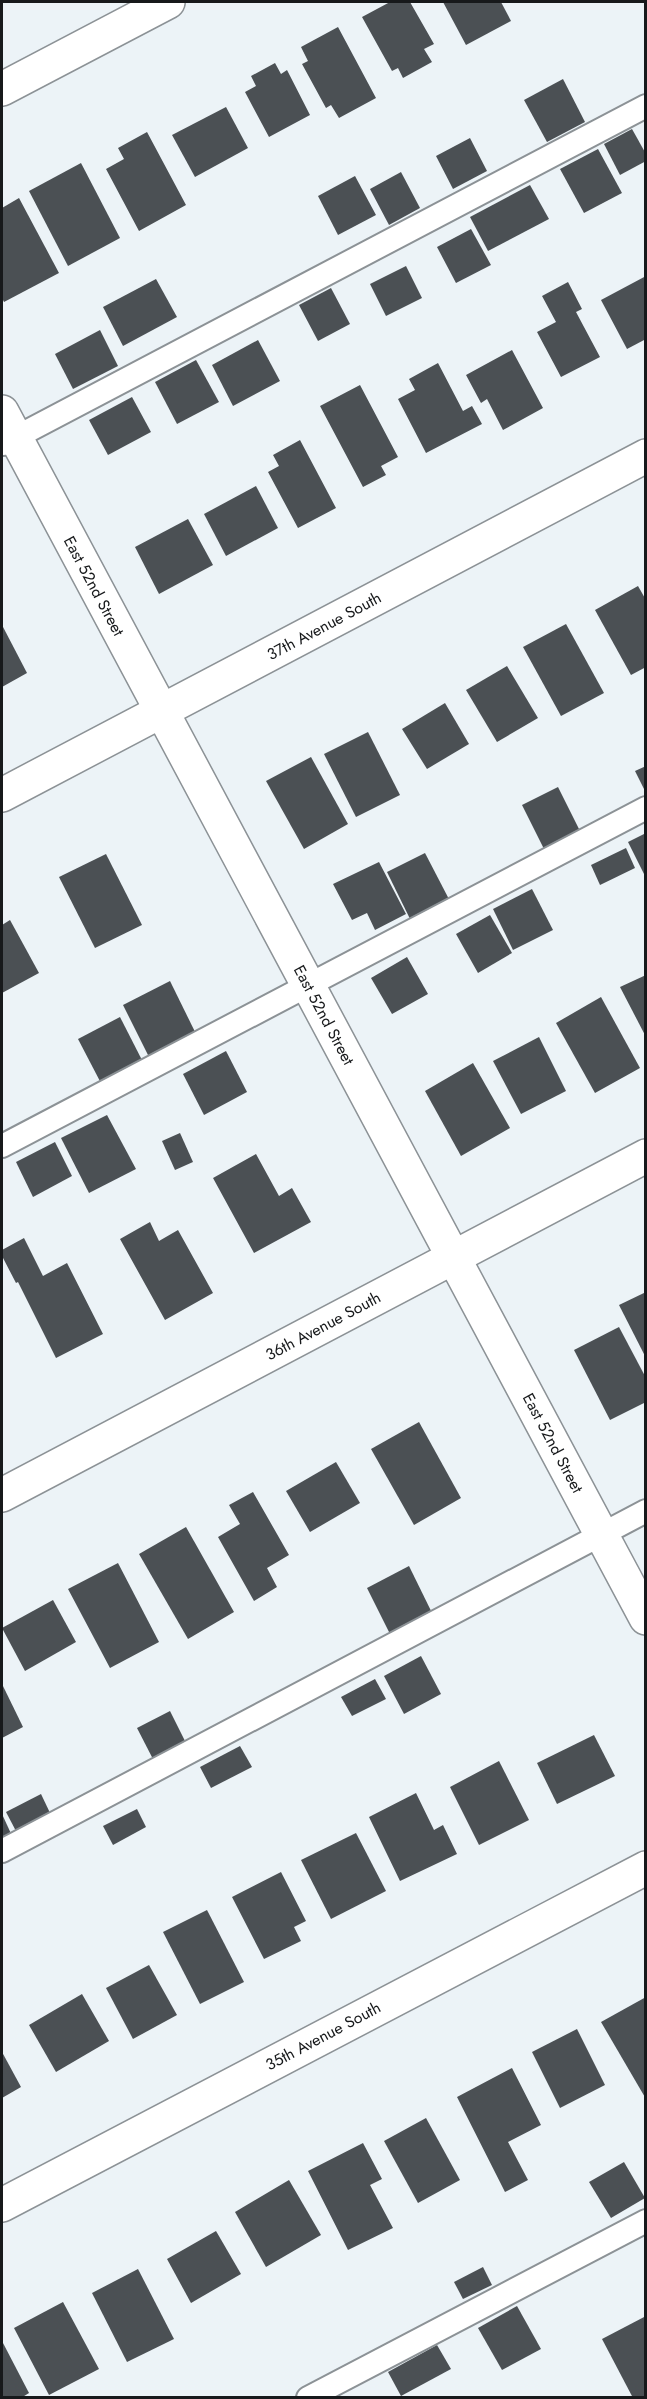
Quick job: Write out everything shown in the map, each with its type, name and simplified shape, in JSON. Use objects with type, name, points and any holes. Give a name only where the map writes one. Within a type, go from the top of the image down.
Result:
[{"type":"street","points":[[2,89],[168,2]]},
{"type":"street","name":"East 52nd Street","points":[[6,432],[161,712],[645,1618]]},
{"type":"street","name":"37th Avenue South","points":[[2,795],[645,456]]},
{"type":"street","name":"36th Avenue South","points":[[2,1495],[645,1156]]},
{"type":"street","name":"35th Avenue South","points":[[2,2205],[645,1868]]},
{"type":"lane","points":[[6,432],[645,106]]},
{"type":"lane","points":[[2,1146],[309,987],[645,808]]},
{"type":"lane","points":[[2,1851],[645,1511]]},
{"type":"lane","points":[[308,2397],[645,2221]]},
{"type":"building","points":[[390,2],[410,2],[434,44],[424,49],[432,62],[403,78],[398,68],[392,71],[362,17]]},
{"type":"building","points":[[443,2],[501,2],[511,21],[466,45]]},
{"type":"building","points":[[338,27],[376,98],[339,118],[331,105],[326,108],[302,64],[308,61],[301,47]]},
{"type":"building","points":[[275,63],[281,74],[287,70],[310,115],[269,137],[245,92],[256,86],[251,76]]},
{"type":"building","points":[[563,79],[585,122],[547,142],[524,100]]},
{"type":"building","points":[[226,107],[248,148],[195,177],[172,135]]},
{"type":"building","points":[[632,129],[646,154],[646,161],[620,175],[604,144]]},
{"type":"building","points":[[147,132],[186,205],[139,231],[106,169],[124,159],[118,148]]},
{"type":"building","points":[[470,138],[487,171],[453,189],[436,156]]},
{"type":"building","points":[[598,149],[622,193],[584,213],[560,169]]},
{"type":"building","points":[[81,163],[120,238],[68,266],[29,191]]},
{"type":"building","points":[[401,172],[420,208],[389,225],[370,189]]},
{"type":"building","points":[[355,176],[376,215],[338,235],[318,196]]},
{"type":"building","points":[[530,185],[549,219],[488,251],[470,217]]},
{"type":"building","points":[[19,198],[59,273],[4,302],[2,298],[2,208]]},
{"type":"building","points":[[471,229],[491,265],[456,283],[437,247]]},
{"type":"building","points":[[406,266],[422,298],[386,316],[370,284]]},
{"type":"building","points":[[646,276],[646,339],[627,349],[601,300]]},
{"type":"building","points":[[156,279],[177,317],[123,346],[103,307]]},
{"type":"building","points":[[568,282],[582,309],[576,312],[600,357],[561,377],[537,332],[556,322],[542,296]]},
{"type":"building","points":[[331,288],[350,324],[318,341],[299,305]]},
{"type":"building","points":[[100,330],[118,366],[73,389],[55,354]]},
{"type":"building","points":[[258,340],[280,381],[233,406],[212,365]]},
{"type":"building","points":[[512,350],[543,408],[503,430],[487,399],[481,403],[466,375]]},
{"type":"building","points":[[196,360],[219,402],[177,424],[155,382]]},
{"type":"building","points":[[438,363],[463,411],[472,406],[482,424],[426,453],[398,399],[415,390],[409,379]]},
{"type":"building","points":[[360,385],[398,457],[381,466],[386,475],[363,487],[320,406]]},
{"type":"building","points":[[132,397],[151,432],[108,455],[89,420]]},
{"type":"building","points":[[300,440],[336,508],[298,528],[268,472],[279,466],[273,455]]},
{"type":"building","points":[[256,486],[278,528],[226,556],[204,514]]},
{"type":"building","points":[[188,519],[213,565],[159,594],[135,547]]},
{"type":"building","points":[[638,586],[646,600],[646,667],[631,675],[595,610]]},
{"type":"building","points":[[566,624],[604,693],[561,716],[523,647]]},
{"type":"building","points":[[2,625],[27,673],[2,687]]},
{"type":"building","points":[[507,666],[538,718],[497,742],[466,690]]},
{"type":"building","points":[[445,703],[469,744],[427,769],[402,729]]},
{"type":"building","points":[[368,732],[400,795],[356,817],[324,754]]},
{"type":"building","points":[[311,757],[348,824],[304,849],[266,781]]},
{"type":"building","points":[[646,766],[646,793],[635,771]]},
{"type":"building","points":[[558,787],[582,835],[546,853],[522,805]]},
{"type":"building","points":[[646,833],[646,873],[644,874],[628,842]]},
{"type":"building","points":[[626,848],[635,868],[600,885],[591,865]]},
{"type":"building","points":[[425,853],[452,905],[413,925],[387,872]]},
{"type":"building","points":[[106,854],[142,925],[95,948],[59,877]]},
{"type":"building","points":[[379,862],[406,914],[375,930],[367,913],[352,920],[333,884]]},
{"type":"building","points":[[532,889],[553,930],[513,950],[493,909]]},
{"type":"building","points":[[490,915],[512,953],[478,973],[456,934]]},
{"type":"building","points":[[10,920],[39,973],[2,993],[2,925]]},
{"type":"building","points":[[407,957],[428,994],[392,1014],[371,978]]},
{"type":"building","points":[[646,975],[646,1037],[620,987]]},
{"type":"building","points":[[170,981],[200,1042],[153,1065],[123,1005]]},
{"type":"building","points":[[601,997],[640,1068],[595,1093],[556,1023]]},
{"type":"building","points":[[120,1017],[145,1066],[103,1087],[78,1039]]},
{"type":"building","points":[[539,1037],[566,1091],[521,1114],[493,1061]]},
{"type":"building","points":[[226,1051],[247,1092],[204,1115],[183,1074]]},
{"type":"building","points":[[473,1063],[510,1128],[461,1156],[425,1091]]},
{"type":"building","points":[[107,1115],[136,1169],[89,1193],[61,1138]]},
{"type":"building","points":[[180,1133],[193,1162],[175,1170],[162,1141]]},
{"type":"building","points":[[55,1142],[72,1176],[33,1197],[16,1162]]},
{"type":"building","points":[[256,1154],[279,1196],[292,1188],[311,1222],[254,1253],[213,1178]]},
{"type":"building","points":[[150,1222],[159,1241],[178,1230],[213,1293],[165,1320],[120,1239]]},
{"type":"building","points":[[24,1238],[43,1276],[67,1263],[103,1334],[56,1358],[18,1282],[16,1283],[2,1256],[2,1250]]},
{"type":"building","points":[[646,1292],[646,1358],[619,1305]]},
{"type":"building","points":[[619,1327],[646,1378],[646,1402],[610,1420],[574,1350]]},
{"type":"building","points":[[419,1422],[461,1498],[414,1525],[371,1449]]},
{"type":"building","points":[[336,1462],[360,1503],[310,1532],[286,1491]]},
{"type":"building","points":[[253,1492],[289,1555],[267,1568],[277,1587],[254,1601],[218,1537],[240,1524],[229,1505]]},
{"type":"building","points":[[186,1527],[234,1612],[188,1639],[139,1554]]},
{"type":"building","points":[[118,1563],[159,1642],[110,1668],[68,1589]]},
{"type":"building","points":[[409,1566],[436,1621],[394,1642],[367,1588]]},
{"type":"building","points":[[53,1600],[76,1642],[25,1671],[2,1628]]},
{"type":"building","points":[[421,1656],[441,1694],[404,1714],[384,1676]]},
{"type":"building","points":[[375,1679],[386,1699],[352,1716],[341,1697]]},
{"type":"building","points":[[2,1684],[23,1727],[2,1738]]},
{"type":"building","points":[[170,1711],[188,1747],[155,1763],[137,1728]]},
{"type":"building","points":[[594,1735],[615,1776],[557,1804],[537,1763]]},
{"type":"building","points":[[240,1746],[252,1767],[211,1788],[200,1767]]},
{"type":"building","points":[[499,1761],[529,1820],[479,1845],[450,1787]]},
{"type":"building","points":[[416,1793],[434,1830],[443,1825],[457,1854],[400,1881],[369,1817]]},
{"type":"building","points":[[41,1794],[51,1815],[17,1833],[6,1812]]},
{"type":"building","points":[[137,1809],[146,1827],[113,1845],[103,1826]]},
{"type":"building","points":[[2,1814],[13,1838],[2,1844]]},
{"type":"building","points":[[356,1833],[386,1891],[331,1919],[301,1860]]},
{"type":"building","points":[[281,1872],[306,1921],[294,1927],[301,1941],[264,1959],[232,1897]]},
{"type":"building","points":[[207,1910],[244,1982],[200,2004],[163,1932]]},
{"type":"building","points":[[149,1965],[177,2015],[133,2039],[106,1988]]},
{"type":"building","points":[[82,1994],[109,2041],[56,2072],[29,2025]]},
{"type":"building","points":[[646,1997],[646,2099],[601,2022]]},
{"type":"building","points":[[577,2029],[605,2085],[560,2108],[532,2052]]},
{"type":"building","points":[[2,2052],[21,2087],[2,2098]]},
{"type":"building","points":[[512,2068],[541,2125],[508,2142],[528,2180],[505,2192],[457,2097]]},
{"type":"building","points":[[426,2118],[460,2180],[418,2203],[384,2141]]},
{"type":"building","points":[[363,2143],[382,2179],[370,2185],[393,2228],[348,2250],[308,2171]]},
{"type":"building","points":[[624,2162],[645,2198],[611,2218],[589,2182]]},
{"type":"building","points":[[289,2180],[321,2235],[266,2267],[235,2212]]},
{"type":"building","points":[[216,2231],[241,2274],[191,2303],[167,2259]]},
{"type":"building","points":[[483,2267],[492,2285],[463,2299],[454,2282]]},
{"type":"building","points":[[138,2269],[174,2339],[127,2362],[92,2293]]},
{"type":"building","points":[[63,2302],[99,2369],[49,2395],[14,2328]]},
{"type":"building","points":[[517,2306],[541,2349],[502,2370],[478,2328]]},
{"type":"building","points":[[646,2316],[646,2398],[633,2398],[602,2339]]},
{"type":"building","points":[[3,2343],[29,2393],[21,2398],[2,2398]]},
{"type":"building","points":[[437,2345],[451,2369],[401,2396],[388,2372]]}]
